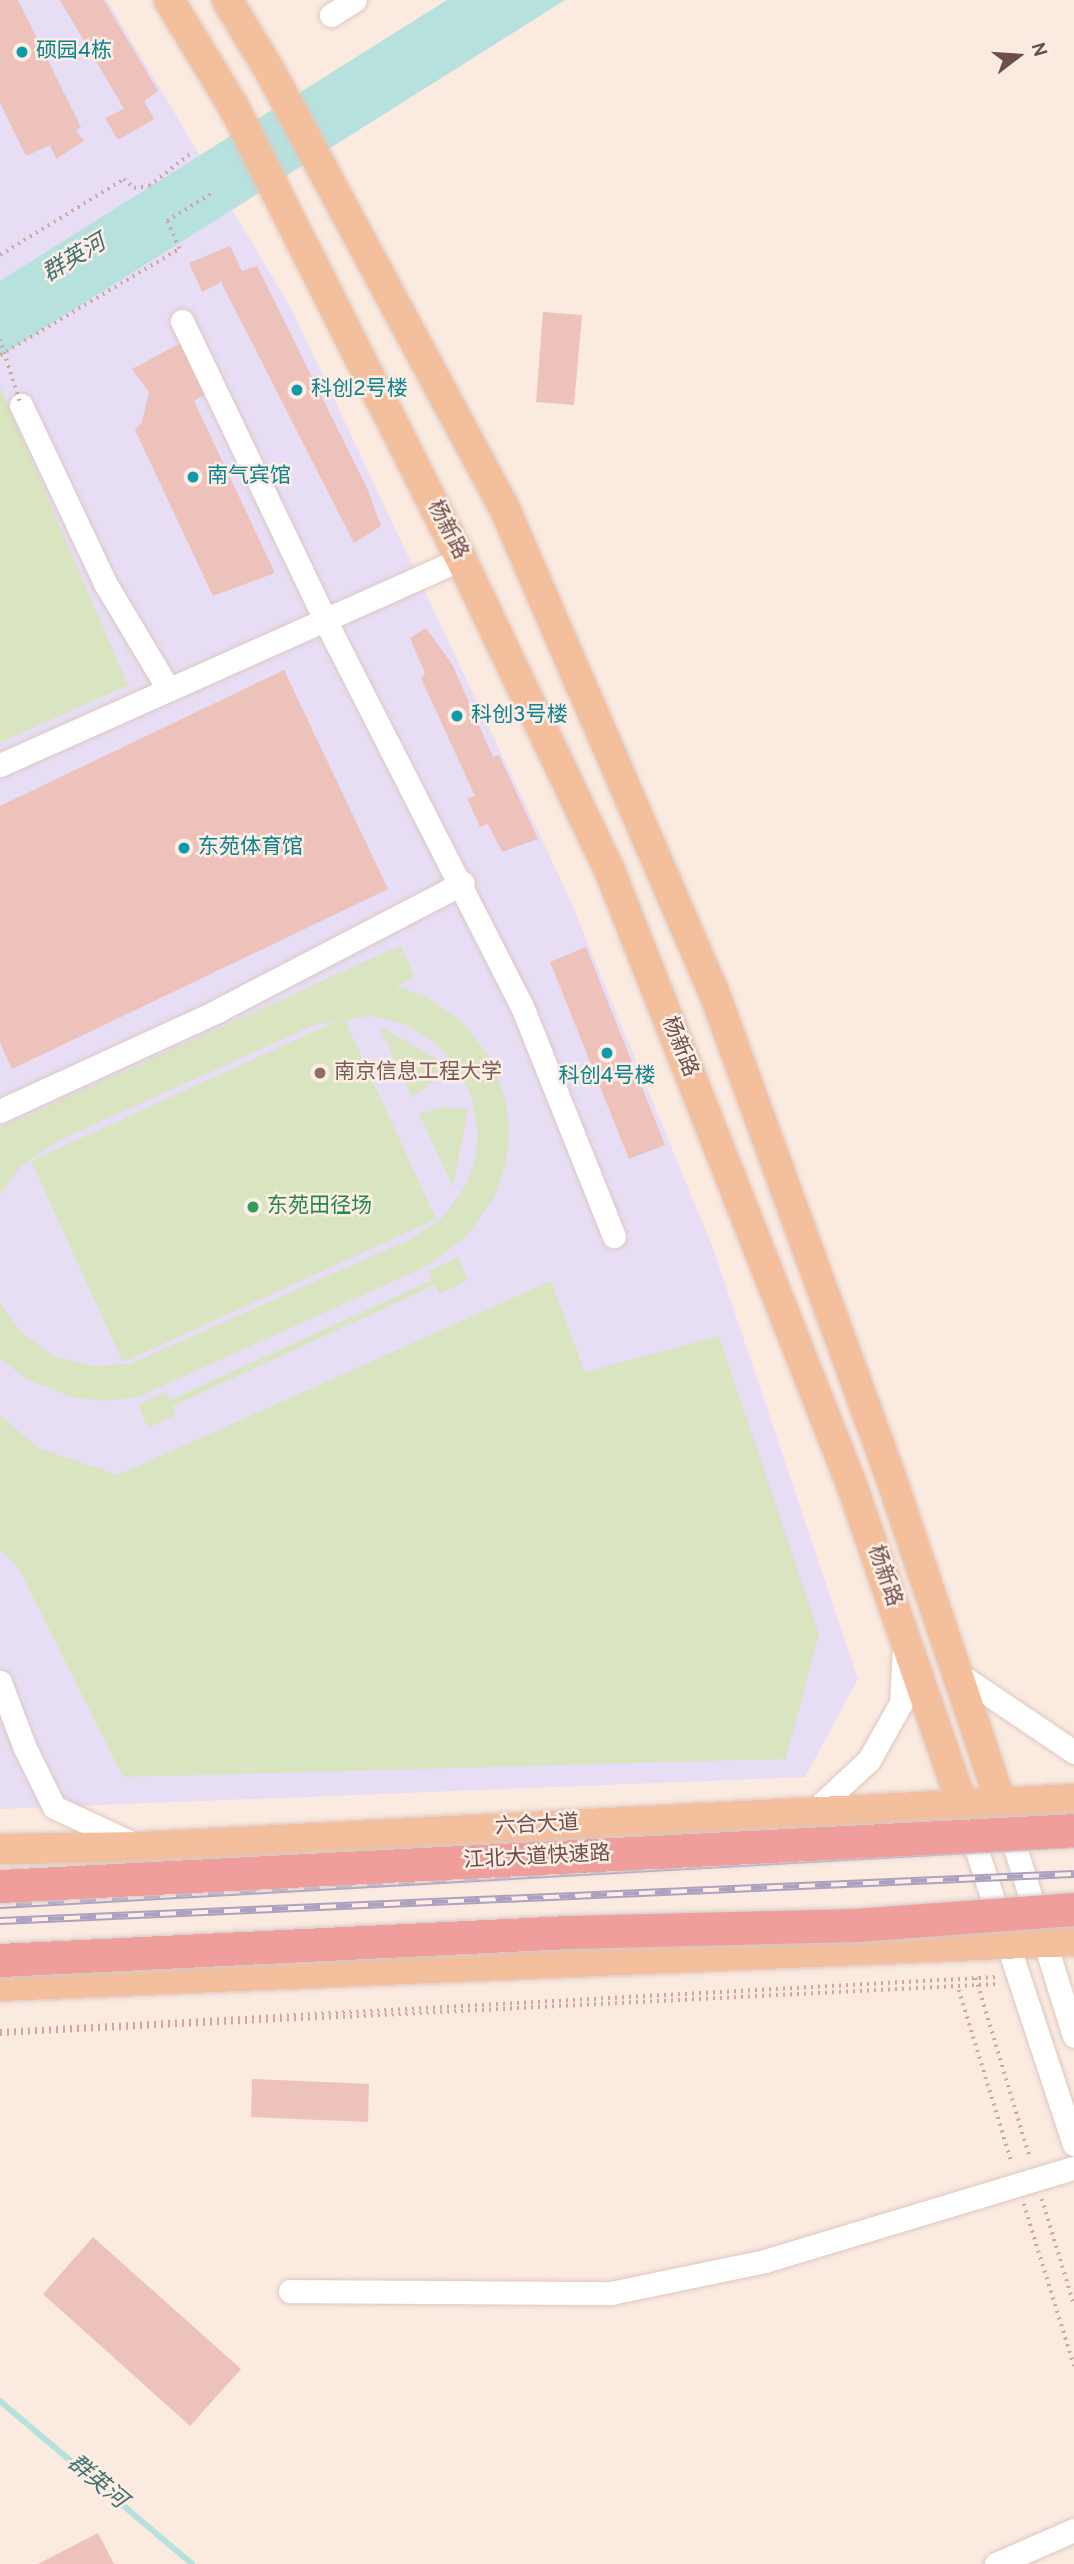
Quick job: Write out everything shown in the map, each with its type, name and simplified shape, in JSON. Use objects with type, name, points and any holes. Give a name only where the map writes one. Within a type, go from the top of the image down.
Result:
[{"type":"highway","name":"江北大道快速路","points":[[0,1886],[1074,1830]]},
{"type":"highway","points":[[0,1960],[555,1933],[856,1925],[1074,1909]]},
{"type":"main road","name":"杨新路","points":[[169,0],[232,104],[461,559],[609,869],[851,1483],[962,1804]]},
{"type":"main road","name":"杨新路","points":[[227,0],[271,73],[503,505],[715,995],[1001,1802]]},
{"type":"main road","name":"六合大道","points":[[0,1849],[142,1847],[1074,1799]]},
{"type":"main road","points":[[0,1986],[1006,1946],[1074,1941]]},
{"type":"street","points":[[331,15],[355,0]]},
{"type":"street","points":[[182,321],[325,620],[463,883],[522,1004],[614,1236]]},
{"type":"street","points":[[21,405],[105,583],[167,687]]},
{"type":"street","points":[[0,765],[167,687],[461,559]]},
{"type":"street","points":[[0,1111],[217,1011],[463,883]]},
{"type":"street","points":[[813,1812],[869,1760],[901,1703],[905,1637]]},
{"type":"street","points":[[957,1673],[1074,1752]]},
{"type":"street","points":[[0,1682],[24,1746],[54,1807],[142,1847]]},
{"type":"street","name":"杨新路","points":[[1001,1802],[1074,2036]]},
{"type":"street","name":"杨新路","points":[[962,1804],[1006,1946],[1074,2144]]},
{"type":"street","points":[[290,2291],[611,2293],[765,2260],[1074,2168]]},
{"type":"street","points":[[996,2564],[1074,2530]]},
{"type":"path","points":[[0,255],[124,179],[134,188],[149,186],[190,154]]},
{"type":"path","points":[[0,355],[178,248],[167,221],[212,193]]},
{"type":"path","points":[[0,339],[21,405]]},
{"type":"path","points":[[0,2033],[1017,1976]]},
{"type":"path","points":[[976,1979],[1074,2304]]},
{"type":"path","points":[[0,2033],[959,1989]]},
{"type":"shaded area","name":"南京信息工程大学","points":[[0,0],[107,0],[291,308],[568,895],[714,1251],[858,1679],[805,1777],[0,1809]]},
{"type":"green space","points":[[0,387],[128,685],[0,743]]},
{"type":"green space","points":[[401,945],[415,977],[396,986],[429,998],[464,1024],[491,1059],[506,1101],[510,1134],[505,1167],[494,1198],[465,1238],[425,1267],[138,1397],[105,1401],[72,1397],[26,1379],[0,1358],[0,1303],[22,1333],[54,1356],[92,1366],[130,1364],[411,1239],[443,1217],[466,1185],[475,1161],[478,1135],[472,1098],[457,1067],[433,1041],[404,1024],[370,1016],[314,1025],[57,1141],[20,1167],[0,1195],[0,1128]]},
{"type":"green space","points":[[344,1018],[436,1219],[123,1362],[31,1161]]},
{"type":"green space","points":[[379,1026],[449,1066],[412,1098]]},
{"type":"green space","points":[[443,1107],[468,1109],[453,1187],[419,1114]]},
{"type":"green space","points":[[458,1257],[468,1280],[439,1294],[435,1285],[173,1406],[176,1415],[148,1428],[138,1405],[166,1392],[170,1400],[432,1280],[429,1271]]},
{"type":"green space","points":[[551,1281],[585,1372],[719,1336],[819,1634],[786,1759],[123,1777],[18,1567],[0,1549],[0,1415],[38,1448],[118,1475]]},
{"type":"water","points":[[447,0],[565,0],[0,356],[0,281]]},
{"type":"building","name":"硕园4栋","points":[[0,0],[18,0],[81,127],[76,131],[84,141],[56,159],[50,145],[26,156],[0,103]]},
{"type":"building","points":[[60,0],[104,0],[158,91],[144,101],[154,119],[118,140],[105,118],[124,109]]},
{"type":"building","name":"科创2号楼","points":[[230,246],[242,271],[257,266],[367,488],[381,526],[354,543],[221,282],[202,292],[189,263]]},
{"type":"building","points":[[543,312],[582,315],[574,405],[536,402]]},
{"type":"building","name":"南气宾馆","points":[[188,339],[213,389],[194,401],[275,573],[213,596],[135,430],[142,422],[149,392],[132,369]]},
{"type":"building","name":"科创3号楼","points":[[426,628],[452,664],[493,757],[499,755],[538,839],[502,852],[488,824],[480,827],[467,798],[475,796],[421,678],[425,673],[410,638]]},
{"type":"building","name":"东苑体育馆","points":[[284,670],[388,889],[12,1069],[0,1043],[0,806]]},
{"type":"building","name":"科创4号楼","points":[[586,947],[665,1145],[629,1159],[550,962]]},
{"type":"building","points":[[252,2079],[369,2084],[368,2122],[251,2117]]},
{"type":"building","points":[[93,2237],[241,2369],[190,2426],[43,2294]]},
{"type":"building","points":[[98,2533],[114,2564],[38,2564]]},
{"type":"waterway","name":"群英河","points":[[0,2401],[192,2564]]},
{"type":"railway","points":[[0,1905],[1074,1844]]},
{"type":"railway","points":[[0,1921],[1074,1874]]},
{"type":"place","name":"硕园4栋","points":[[22,52]]},
{"type":"place","name":"科创2号楼","points":[[297,390]]},
{"type":"place","name":"南气宾馆","points":[[193,477]]},
{"type":"place","name":"科创3号楼","points":[[457,716]]},
{"type":"place","name":"东苑体育馆","points":[[184,848]]},
{"type":"place","name":"科创4号楼","points":[[607,1053]]},
{"type":"place","name":"南京信息工程大学","points":[[320,1073]]},
{"type":"place","name":"东苑田径场","points":[[253,1207]]}]
